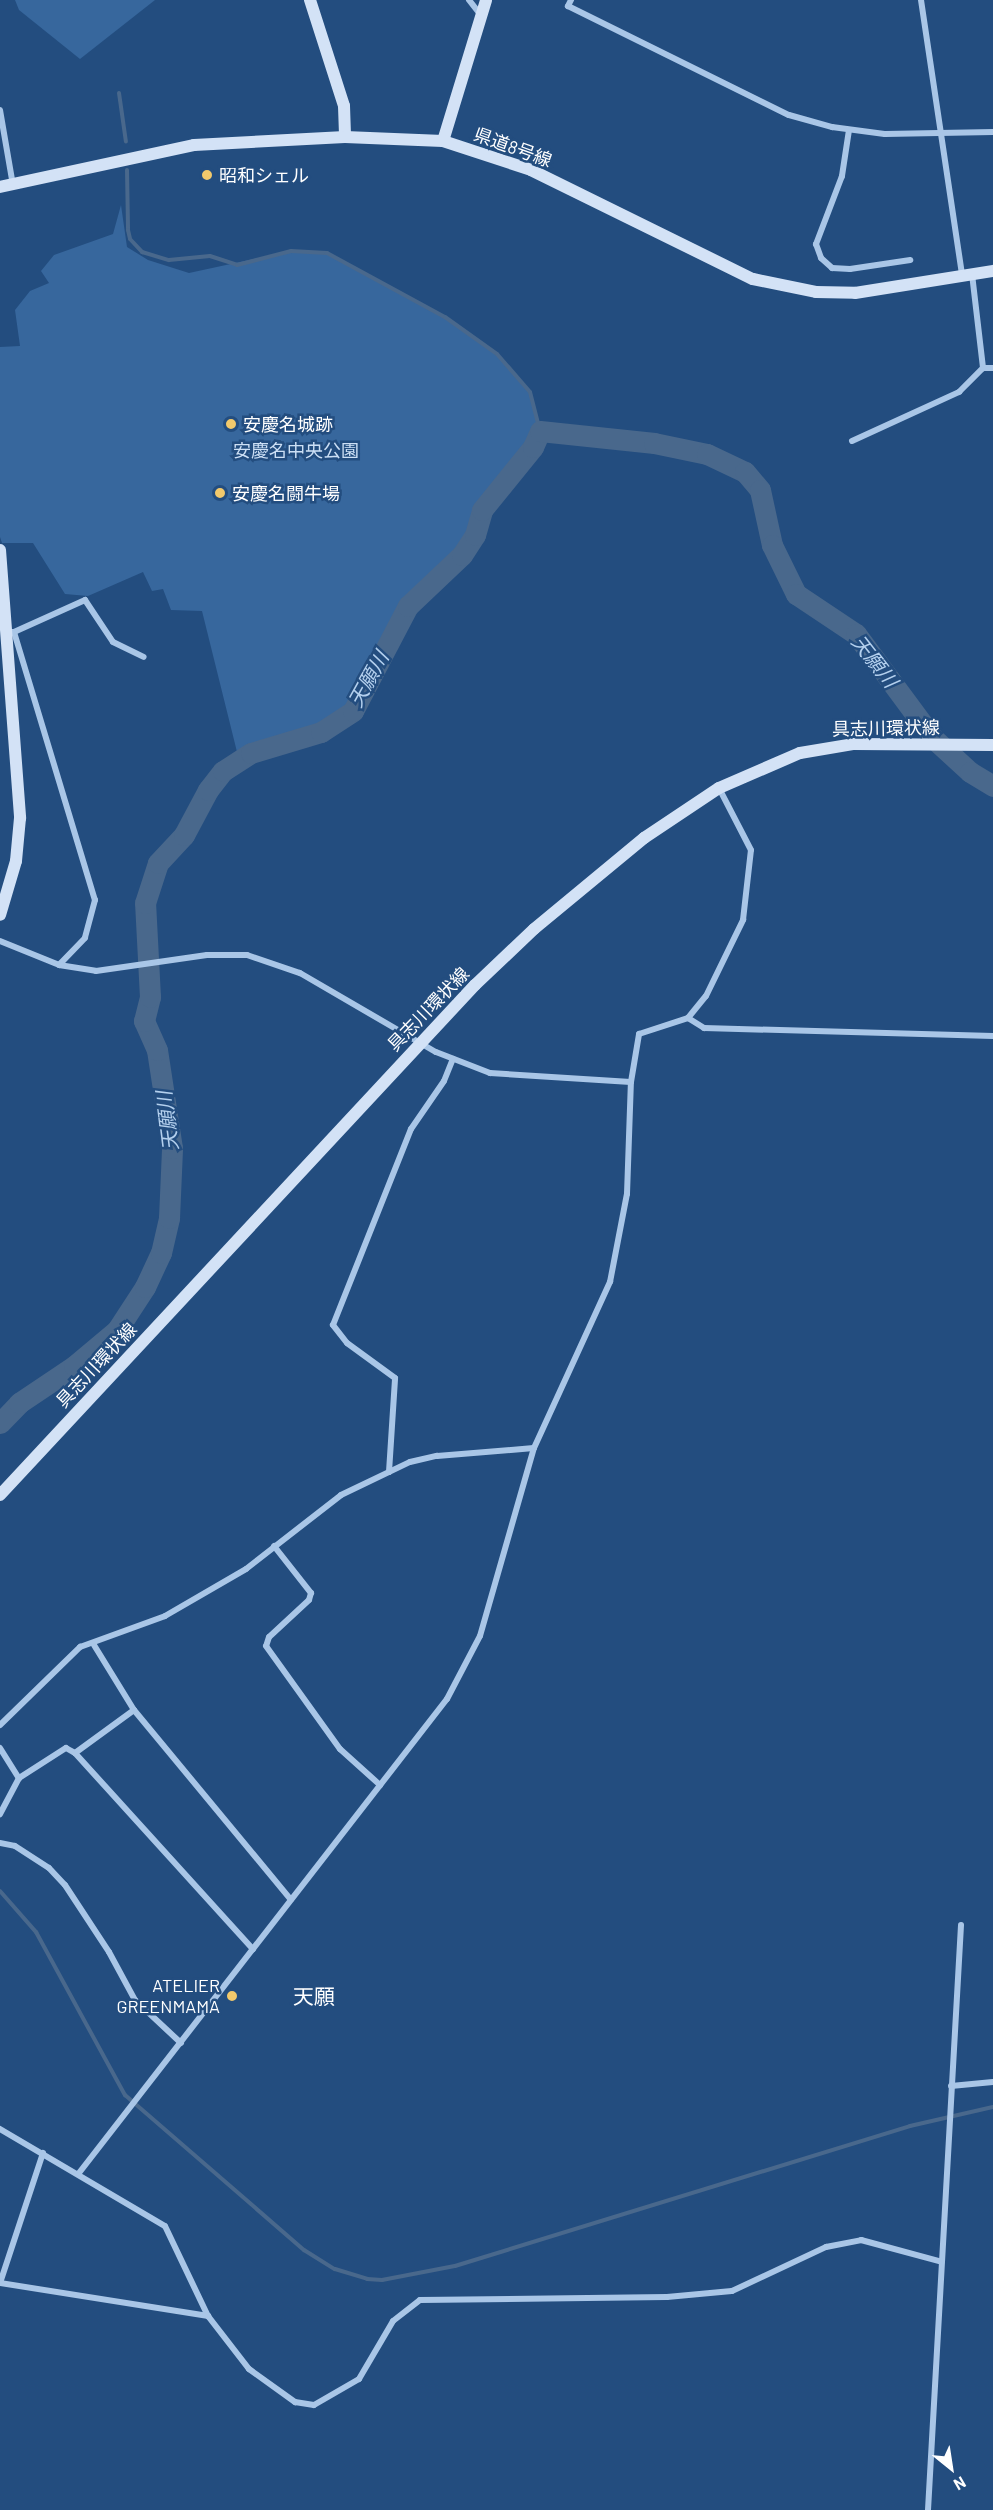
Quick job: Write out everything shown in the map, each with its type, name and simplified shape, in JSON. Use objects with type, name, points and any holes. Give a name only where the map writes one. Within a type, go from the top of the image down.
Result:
[{"type":"main road","points":[[310,0],[344,106],[345,137]]},
{"type":"main road","points":[[443,141],[486,0]]},
{"type":"main road","name":"県道8号線","points":[[0,187],[194,144],[345,137],[443,141],[531,170],[753,279],[816,292],[855,293],[993,271]]},
{"type":"main road","points":[[0,550],[10,632],[20,818],[15,861],[0,915]]},
{"type":"main road","name":"具志川環状線","points":[[0,1495],[475,985],[588,883],[718,788],[800,753],[854,744],[991,745]]},
{"type":"street","points":[[469,0],[480,14]]},
{"type":"street","points":[[570,0],[568,6],[789,115],[849,129],[885,134],[993,132]]},
{"type":"street","points":[[921,0],[940,134],[983,368]]},
{"type":"street","points":[[0,110],[14,185]]},
{"type":"street","points":[[849,129],[842,176],[816,244],[821,258],[832,268],[850,269],[910,260]]},
{"type":"street","points":[[852,441],[959,392],[983,368],[993,368]]},
{"type":"street","points":[[59,965],[85,938],[95,900],[10,632],[85,600],[113,642],[144,657]]},
{"type":"street","points":[[79,2173],[447,1699],[480,1635],[534,1448],[610,1282],[627,1194],[631,1082],[639,1034],[688,1018],[706,996],[743,920],[752,850],[718,788]]},
{"type":"street","points":[[0,941],[59,965],[96,971],[207,955],[247,955],[300,973],[420,1043],[490,1073],[631,1082]]},
{"type":"street","points":[[688,1018],[704,1028],[993,1036]]},
{"type":"street","points":[[389,1472],[395,1378],[347,1343],[333,1325],[411,1129],[444,1081],[453,1059]]},
{"type":"street","points":[[0,1725],[80,1647],[94,1645],[112,1633],[165,1616],[246,1569],[341,1495],[389,1472],[437,1456],[534,1448]]},
{"type":"street","points":[[274,1546],[311,1593],[309,1600],[269,1637],[266,1646],[340,1749],[380,1785]]},
{"type":"street","points":[[94,1645],[134,1710],[291,1900]]},
{"type":"street","points":[[75,1753],[134,1710]]},
{"type":"street","points":[[0,1748],[19,1778]]},
{"type":"street","points":[[0,1814],[19,1778],[66,1748],[75,1753],[253,1949]]},
{"type":"street","points":[[0,1843],[15,1846],[49,1868],[65,1885],[110,1952],[135,2000],[181,2043]]},
{"type":"street","points":[[928,2510],[939,2261],[961,1925]]},
{"type":"street","points":[[951,2086],[993,2082]]},
{"type":"street","points":[[0,2129],[79,2173],[165,2226],[208,2316],[249,2369],[296,2402],[314,2405],[359,2379],[393,2321],[420,2300],[667,2297],[732,2291],[826,2247],[861,2240],[939,2261]]},
{"type":"street","points":[[43,2153],[0,2283],[208,2316]]},
{"type":"green space","points":[[15,0],[155,0],[80,59],[19,10]]},
{"type":"green space","name":"安慶名中央公園","points":[[121,205],[127,247],[148,260],[189,273],[291,251],[327,253],[445,317],[497,354],[530,392],[540,431],[533,447],[482,510],[475,535],[462,555],[419,593],[396,623],[353,711],[321,732],[239,760],[202,611],[171,610],[163,589],[152,591],[143,572],[88,596],[65,594],[33,543],[2,543],[0,537],[0,347],[20,346],[15,310],[30,291],[49,283],[41,271],[54,255],[113,234]]},
{"type":"waterway","points":[[119,93],[126,142]]},
{"type":"waterway","points":[[127,170],[128,230],[130,239],[142,252],[169,260],[210,256],[237,265],[291,251],[327,253],[445,317],[497,354],[530,392],[540,431]]},
{"type":"waterway","name":"天願川","points":[[0,1423],[19,1403],[74,1366],[117,1330],[145,1287],[161,1253],[169,1218],[172,1148],[157,1050],[144,1021],[150,997],[145,903],[158,863],[184,835],[208,790],[223,771],[251,753],[321,732],[353,711],[408,606],[462,555],[475,535],[482,510],[533,447],[540,431],[654,443],[707,454],[745,472],[760,490],[772,545],[796,594],[856,634],[933,738],[970,772],[993,786]]},
{"type":"waterway","points":[[0,1891],[36,1932],[125,2095],[304,2250],[335,2269],[367,2279],[382,2280],[455,2266],[910,2126],[993,2107]]},
{"type":"place","name":"昭和シェル","points":[[207,175]]},
{"type":"place","name":"安慶名城跡","points":[[231,424]]},
{"type":"place","name":"安慶名闘牛場","points":[[220,493]]},
{"type":"place","name":"ATELIER GREENMAMA","points":[[232,1996]]},
{"type":"district","name":"天願","points":[[314,1996]]}]
